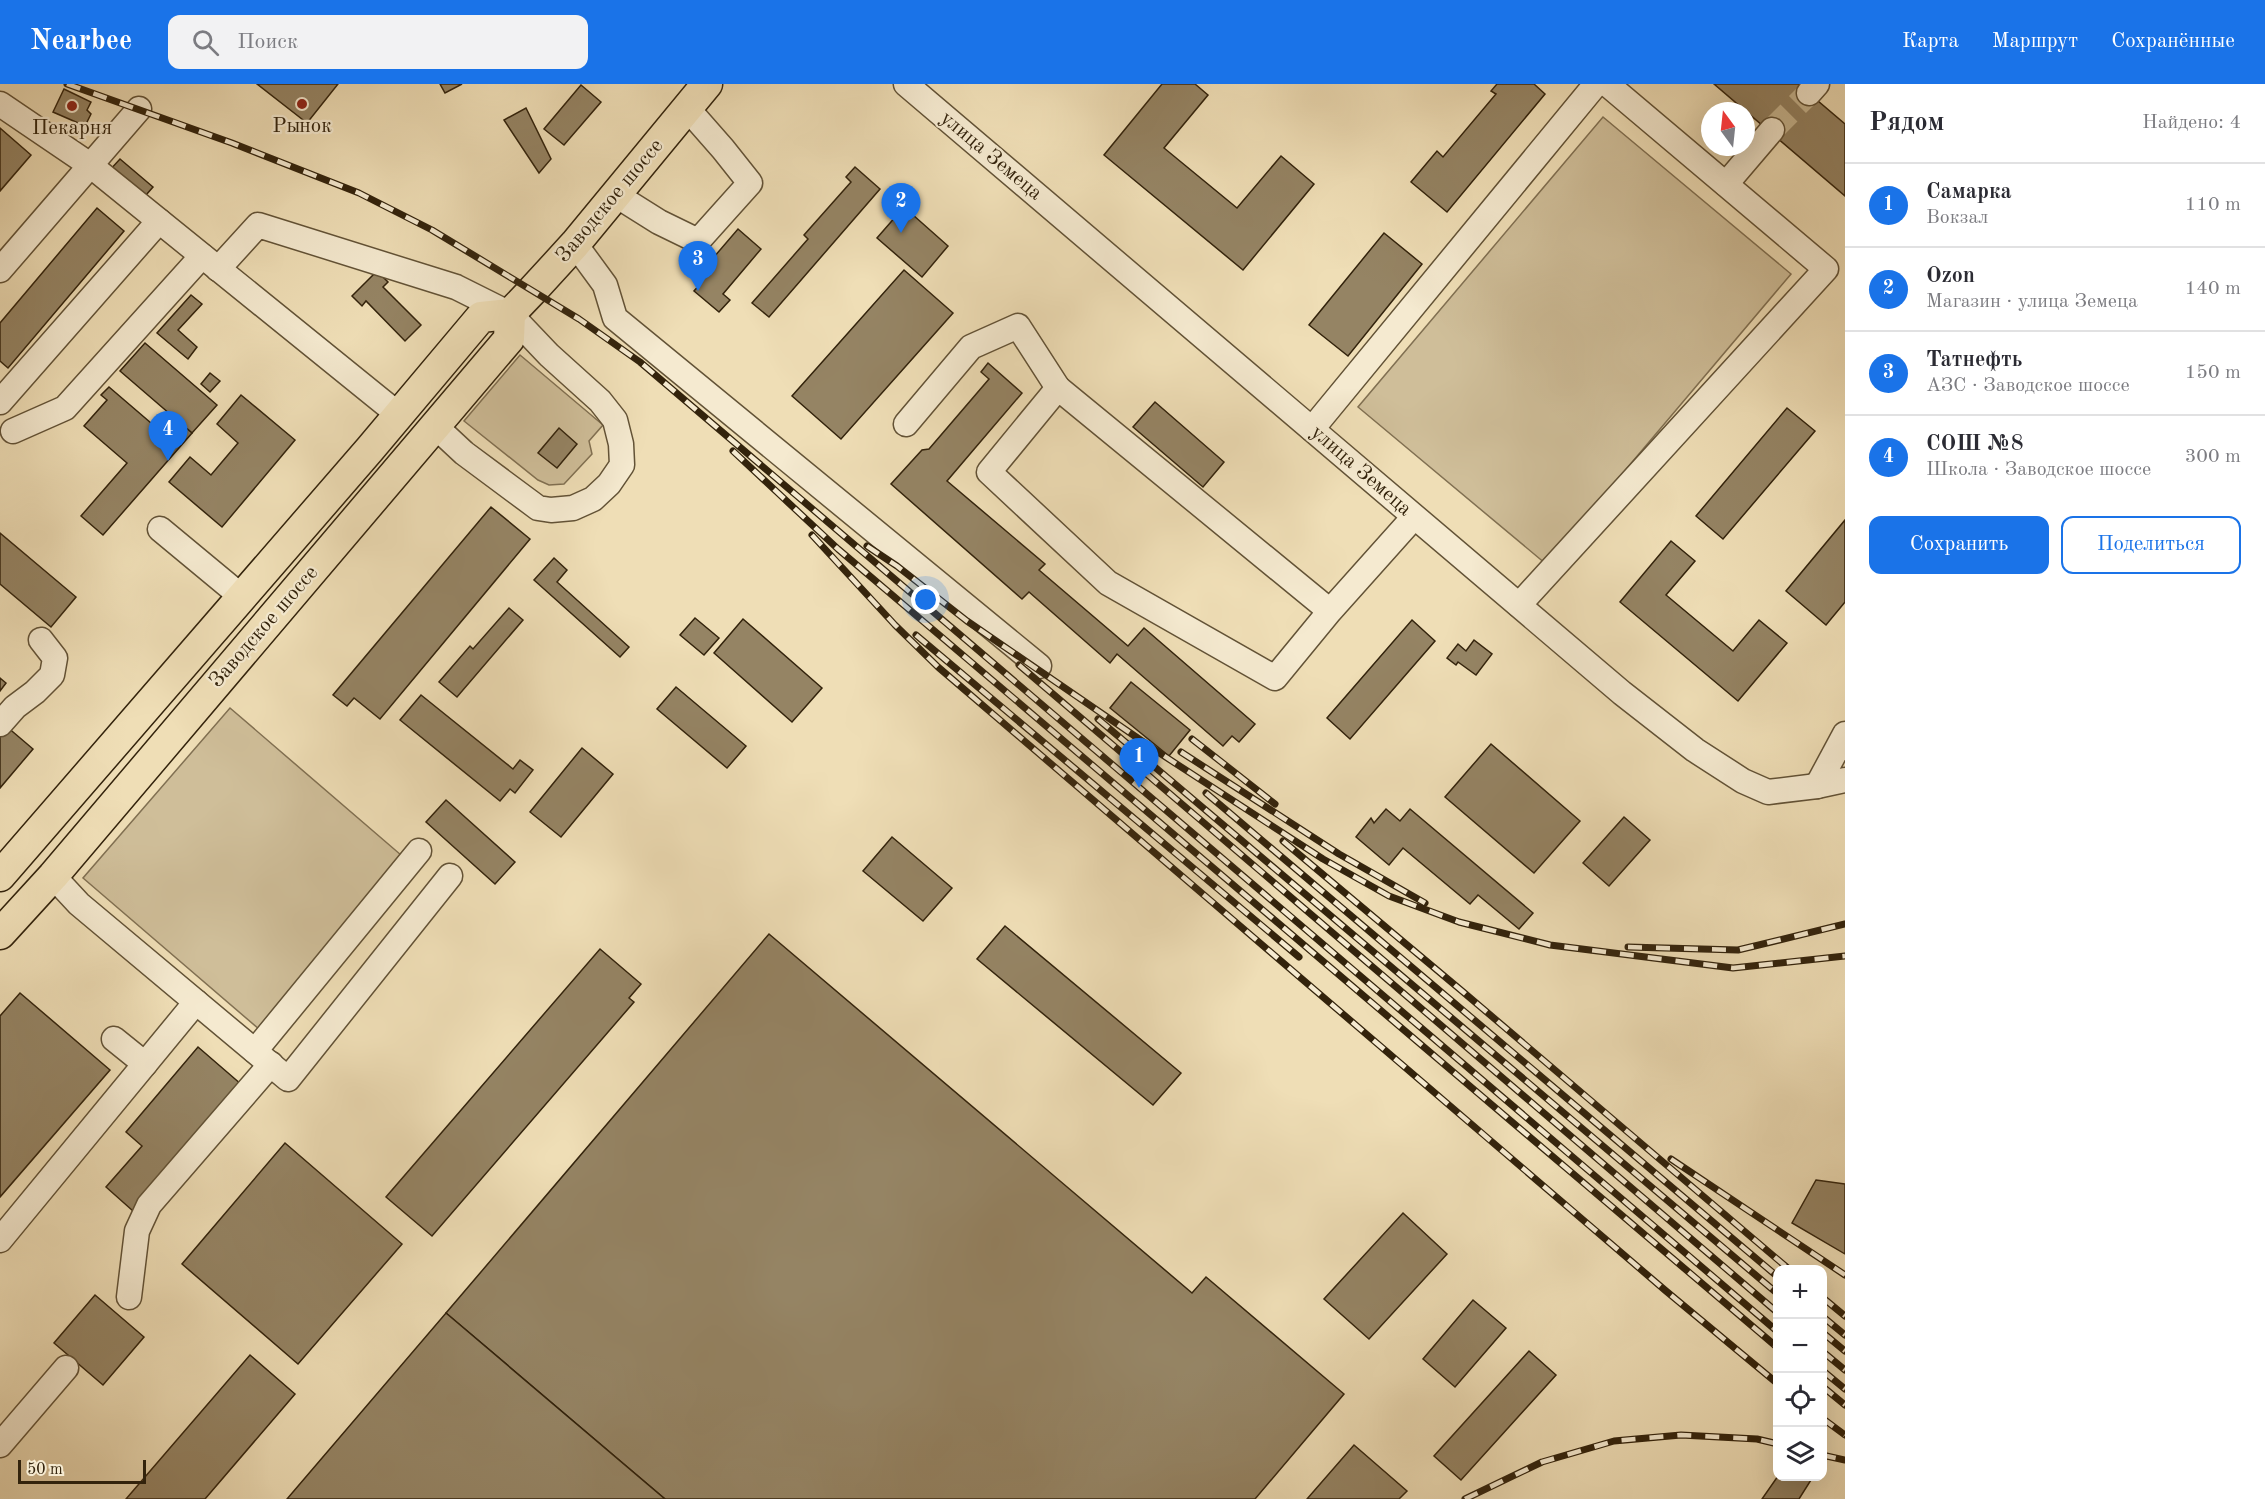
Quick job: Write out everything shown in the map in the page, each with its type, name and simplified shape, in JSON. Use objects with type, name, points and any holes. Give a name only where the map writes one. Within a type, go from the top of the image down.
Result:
[{"type":"main road","name":"Заводское шоссе","points":[[0,934],[53,876],[509,339],[510,314],[575,244],[706,84]]},
{"type":"main road","name":"Заводское шоссе","points":[[0,876],[481,317],[510,314]]},
{"type":"street","name":"улица Земеца","points":[[906,84],[1622,693],[1695,750],[1743,781],[1768,792],[1845,780]]},
{"type":"street","points":[[1312,429],[1596,84]]},
{"type":"street","points":[[1519,605],[1826,269],[1607,84]]},
{"type":"street","points":[[0,104],[90,165],[399,415]]},
{"type":"street","points":[[616,195],[659,222],[698,241],[750,183],[687,108]]},
{"type":"street","points":[[0,270],[139,109]]},
{"type":"street","points":[[1726,184],[1772,130]]},
{"type":"street","points":[[0,402],[159,221]]},
{"type":"street","points":[[4,432],[65,408],[210,262],[258,225],[456,287],[510,314],[549,356],[600,401],[615,420],[621,444],[622,465],[609,484],[593,499],[573,508],[551,510],[538,508],[464,453],[435,426]]},
{"type":"street","points":[[575,244],[604,285],[615,318],[1039,666]]},
{"type":"street","points":[[906,424],[971,347],[1018,326],[1058,388],[1330,611]]},
{"type":"street","points":[[1058,388],[989,472],[1108,583],[1275,678],[1330,611],[1414,516]]},
{"type":"street","points":[[160,530],[242,597]]},
{"type":"street","points":[[0,724],[15,707],[52,675],[55,658],[41,640]]},
{"type":"street","points":[[1817,786],[1845,734]]},
{"type":"street","points":[[129,1297],[136,1238],[149,1205],[419,851]]},
{"type":"street","points":[[53,876],[78,904],[288,1079],[450,876]]},
{"type":"street","points":[[0,1240],[196,1002]]},
{"type":"street","points":[[114,1039],[145,1064]]},
{"type":"street","points":[[0,1445],[66,1368]]},
{"type":"shaded area","points":[[1603,117],[1791,274],[1546,564],[1358,407]]},
{"type":"shaded area","points":[[520,355],[603,425],[589,441],[592,454],[564,484],[549,485],[538,480],[464,421]]},
{"type":"shaded area","points":[[230,708],[401,855],[260,1030],[83,878]]},
{"type":"building","name":"Рынок","points":[[257,84],[338,84],[307,123]]},
{"type":"building","points":[[440,84],[462,84],[445,93]]},
{"type":"building","points":[[1162,84],[1195,84],[1208,95],[1164,148],[1237,208],[1281,156],[1314,184],[1243,270],[1104,155]]},
{"type":"building","points":[[1497,84],[1534,84],[1545,94],[1447,212],[1411,182],[1437,151],[1443,157],[1496,94],[1491,91]]},
{"type":"building","points":[[1714,84],[1798,84],[1845,124],[1845,196],[1755,119],[1755,102],[1735,102]]},
{"type":"building","points":[[581,85],[601,102],[564,145],[544,129]]},
{"type":"building","name":"Пекарня","points":[[64,89],[91,102],[87,110],[91,114],[85,126],[53,112]]},
{"type":"building","points":[[526,108],[551,159],[539,173],[504,120]]},
{"type":"building","points":[[0,128],[31,155],[0,191]]},
{"type":"building","points":[[120,159],[153,187],[146,195],[108,172]]},
{"type":"building","points":[[855,167],[880,189],[769,317],[752,303],[808,239],[804,235],[851,182],[846,177]]},
{"type":"building","points":[[904,207],[948,246],[922,277],[877,238]]},
{"type":"building","points":[[97,208],[124,231],[8,368],[0,361],[0,323]]},
{"type":"building","points":[[738,229],[761,249],[723,294],[730,300],[719,312],[694,291],[702,282],[696,278]]},
{"type":"building","points":[[1384,233],[1422,264],[1348,356],[1309,325]]},
{"type":"building","points":[[904,270],[953,313],[841,439],[792,396]]},
{"type":"building","points":[[377,271],[388,282],[383,287],[421,325],[405,341],[366,301],[362,306],[352,296]]},
{"type":"building","points":[[191,295],[202,304],[178,330],[197,347],[188,359],[157,333]]},
{"type":"building","points":[[145,343],[217,405],[192,433],[120,371]]},
{"type":"building","points":[[988,363],[1022,393],[947,481],[1045,564],[1039,570],[1128,646],[1144,628],[1255,724],[1239,742],[1232,736],[1223,746],[1117,654],[1110,663],[1029,592],[1022,599],[891,484],[922,450],[929,449],[989,379],[981,372]]},
{"type":"building","points":[[210,373],[220,381],[210,392],[201,384]]},
{"type":"building","points":[[109,387],[172,441],[185,427],[192,433],[103,535],[81,516],[127,463],[84,426],[107,400],[101,395]]},
{"type":"building","points":[[241,395],[295,440],[222,527],[169,482],[190,457],[211,475],[238,443],[217,424]]},
{"type":"building","points":[[1155,402],[1224,462],[1203,487],[1133,427]]},
{"type":"building","points":[[1787,408],[1815,431],[1723,539],[1696,516]]},
{"type":"building","points":[[559,428],[577,444],[557,468],[538,453]]},
{"type":"building","points":[[491,507],[530,539],[380,719],[354,698],[347,706],[333,695]]},
{"type":"building","points":[[1845,520],[1845,602],[1826,625],[1786,591]]},
{"type":"building","points":[[0,533],[76,597],[51,627],[0,584]]},
{"type":"building","points":[[1671,541],[1695,561],[1666,595],[1733,651],[1759,620],[1787,643],[1738,701],[1620,602]]},
{"type":"building","points":[[554,558],[567,570],[557,582],[629,647],[620,657],[534,580]]},
{"type":"building","points":[[509,608],[523,620],[457,697],[439,682],[470,646],[473,649]]},
{"type":"building","points":[[695,618],[719,638],[704,655],[680,635]]},
{"type":"building","points":[[743,619],[822,688],[792,722],[714,653]]},
{"type":"building","points":[[1412,620],[1435,641],[1350,739],[1327,718]]},
{"type":"building","points":[[1474,640],[1492,654],[1476,675],[1458,662],[1456,665],[1447,658],[1458,644],[1466,651]]},
{"type":"building","points":[[0,678],[6,683],[0,691]]},
{"type":"building","points":[[1131,682],[1190,730],[1169,756],[1110,708]]},
{"type":"building","points":[[676,687],[746,746],[727,768],[657,709]]},
{"type":"building","points":[[421,695],[513,769],[520,760],[533,770],[515,793],[510,789],[500,801],[400,720]]},
{"type":"building","points":[[6,726],[33,749],[0,788],[0,732]]},
{"type":"building","points":[[1491,744],[1580,821],[1534,873],[1445,797]]},
{"type":"building","points":[[582,748],[613,774],[561,837],[530,812]]},
{"type":"building","points":[[446,800],[515,862],[495,884],[426,822]]},
{"type":"building","points":[[1386,809],[1400,821],[1410,809],[1533,913],[1519,929],[1478,895],[1470,904],[1403,848],[1389,865],[1356,837],[1371,818],[1374,823]]},
{"type":"building","points":[[1624,817],[1650,840],[1609,886],[1583,863]]},
{"type":"building","points":[[892,837],[952,888],[923,921],[863,871]]},
{"type":"building","points":[[1005,926],[1181,1073],[1153,1105],[977,959]]},
{"type":"building","points":[[769,934],[1192,1293],[1206,1277],[1344,1394],[1255,1499],[665,1499],[446,1313]]},
{"type":"building","points":[[600,949],[641,984],[629,998],[634,1002],[432,1236],[386,1197]]},
{"type":"building","points":[[20,993],[110,1070],[0,1197],[0,1016]]},
{"type":"building","points":[[198,1047],[242,1085],[133,1211],[106,1187],[142,1146],[126,1132]]},
{"type":"building","points":[[285,1143],[402,1244],[298,1364],[182,1264]]},
{"type":"building","points":[[1816,1180],[1845,1184],[1845,1254],[1792,1223]]},
{"type":"building","points":[[1403,1213],[1447,1254],[1369,1339],[1324,1299]]},
{"type":"building","points":[[95,1295],[144,1337],[103,1385],[54,1343]]},
{"type":"building","points":[[1473,1300],[1506,1328],[1455,1387],[1423,1359]]},
{"type":"building","points":[[446,1313],[665,1499],[287,1499]]},
{"type":"building","points":[[1529,1351],[1556,1375],[1461,1480],[1434,1456]]},
{"type":"building","points":[[250,1355],[295,1394],[205,1499],[126,1499]]},
{"type":"building","points":[[1354,1445],[1407,1491],[1399,1499],[1307,1499]]},
{"type":"building","points":[[1775,1481],[1810,1481],[1799,1499],[1762,1499]]},
{"type":"tunnel","points":[[1772,130],[1809,93]]},
{"type":"railway","points":[[67,84],[232,143],[359,193],[432,230],[579,319],[640,362],[1773,1328]]},
{"type":"railway","points":[[733,451],[838,549],[1773,1344]]},
{"type":"railway","points":[[812,535],[895,625],[938,667],[1666,1291],[1773,1380]]},
{"type":"railway","points":[[867,546],[897,566],[967,621],[1158,752],[1323,859],[1389,896],[1459,922],[1550,945],[1733,968],[1845,956]]},
{"type":"railway","points":[[916,635],[1299,957]]},
{"type":"railway","points":[[1019,665],[1773,1309]]},
{"type":"railway","points":[[1098,719],[1773,1290]]},
{"type":"railway","points":[[1192,739],[1275,804]]},
{"type":"railway","points":[[1181,752],[1339,854],[1425,903]]},
{"type":"railway","points":[[1206,793],[1773,1273]]},
{"type":"railway","points":[[1283,841],[1784,1265]]},
{"type":"railway","points":[[1628,947],[1738,950],[1845,924]]},
{"type":"railway","points":[[1671,1159],[1845,1275]]},
{"type":"railway","points":[[1827,1301],[1845,1316]]},
{"type":"railway","points":[[1826,1319],[1845,1335]]},
{"type":"railway","points":[[1827,1336],[1845,1351]]},
{"type":"railway","points":[[1827,1355],[1845,1370]]},
{"type":"railway","points":[[1826,1373],[1845,1389]]},
{"type":"railway","points":[[1827,1390],[1845,1405]]},
{"type":"railway","points":[[1827,1422],[1845,1435]]},
{"type":"railway","points":[[1465,1499],[1542,1462],[1614,1441],[1681,1435],[1757,1439],[1773,1443]]},
{"type":"railway","points":[[1827,1456],[1845,1460]]},
{"type":"place","name":"Рынок","points":[[302,104]]},
{"type":"place","name":"Пекарня","points":[[72,106]]},
{"type":"place","name":"Ozon","points":[[901,233]]},
{"type":"place","name":"Татнефть","points":[[698,291]]},
{"type":"place","name":"СОШ №8","points":[[168,461]]},
{"type":"place","name":"Самарка","points":[[1139,788]]}]
